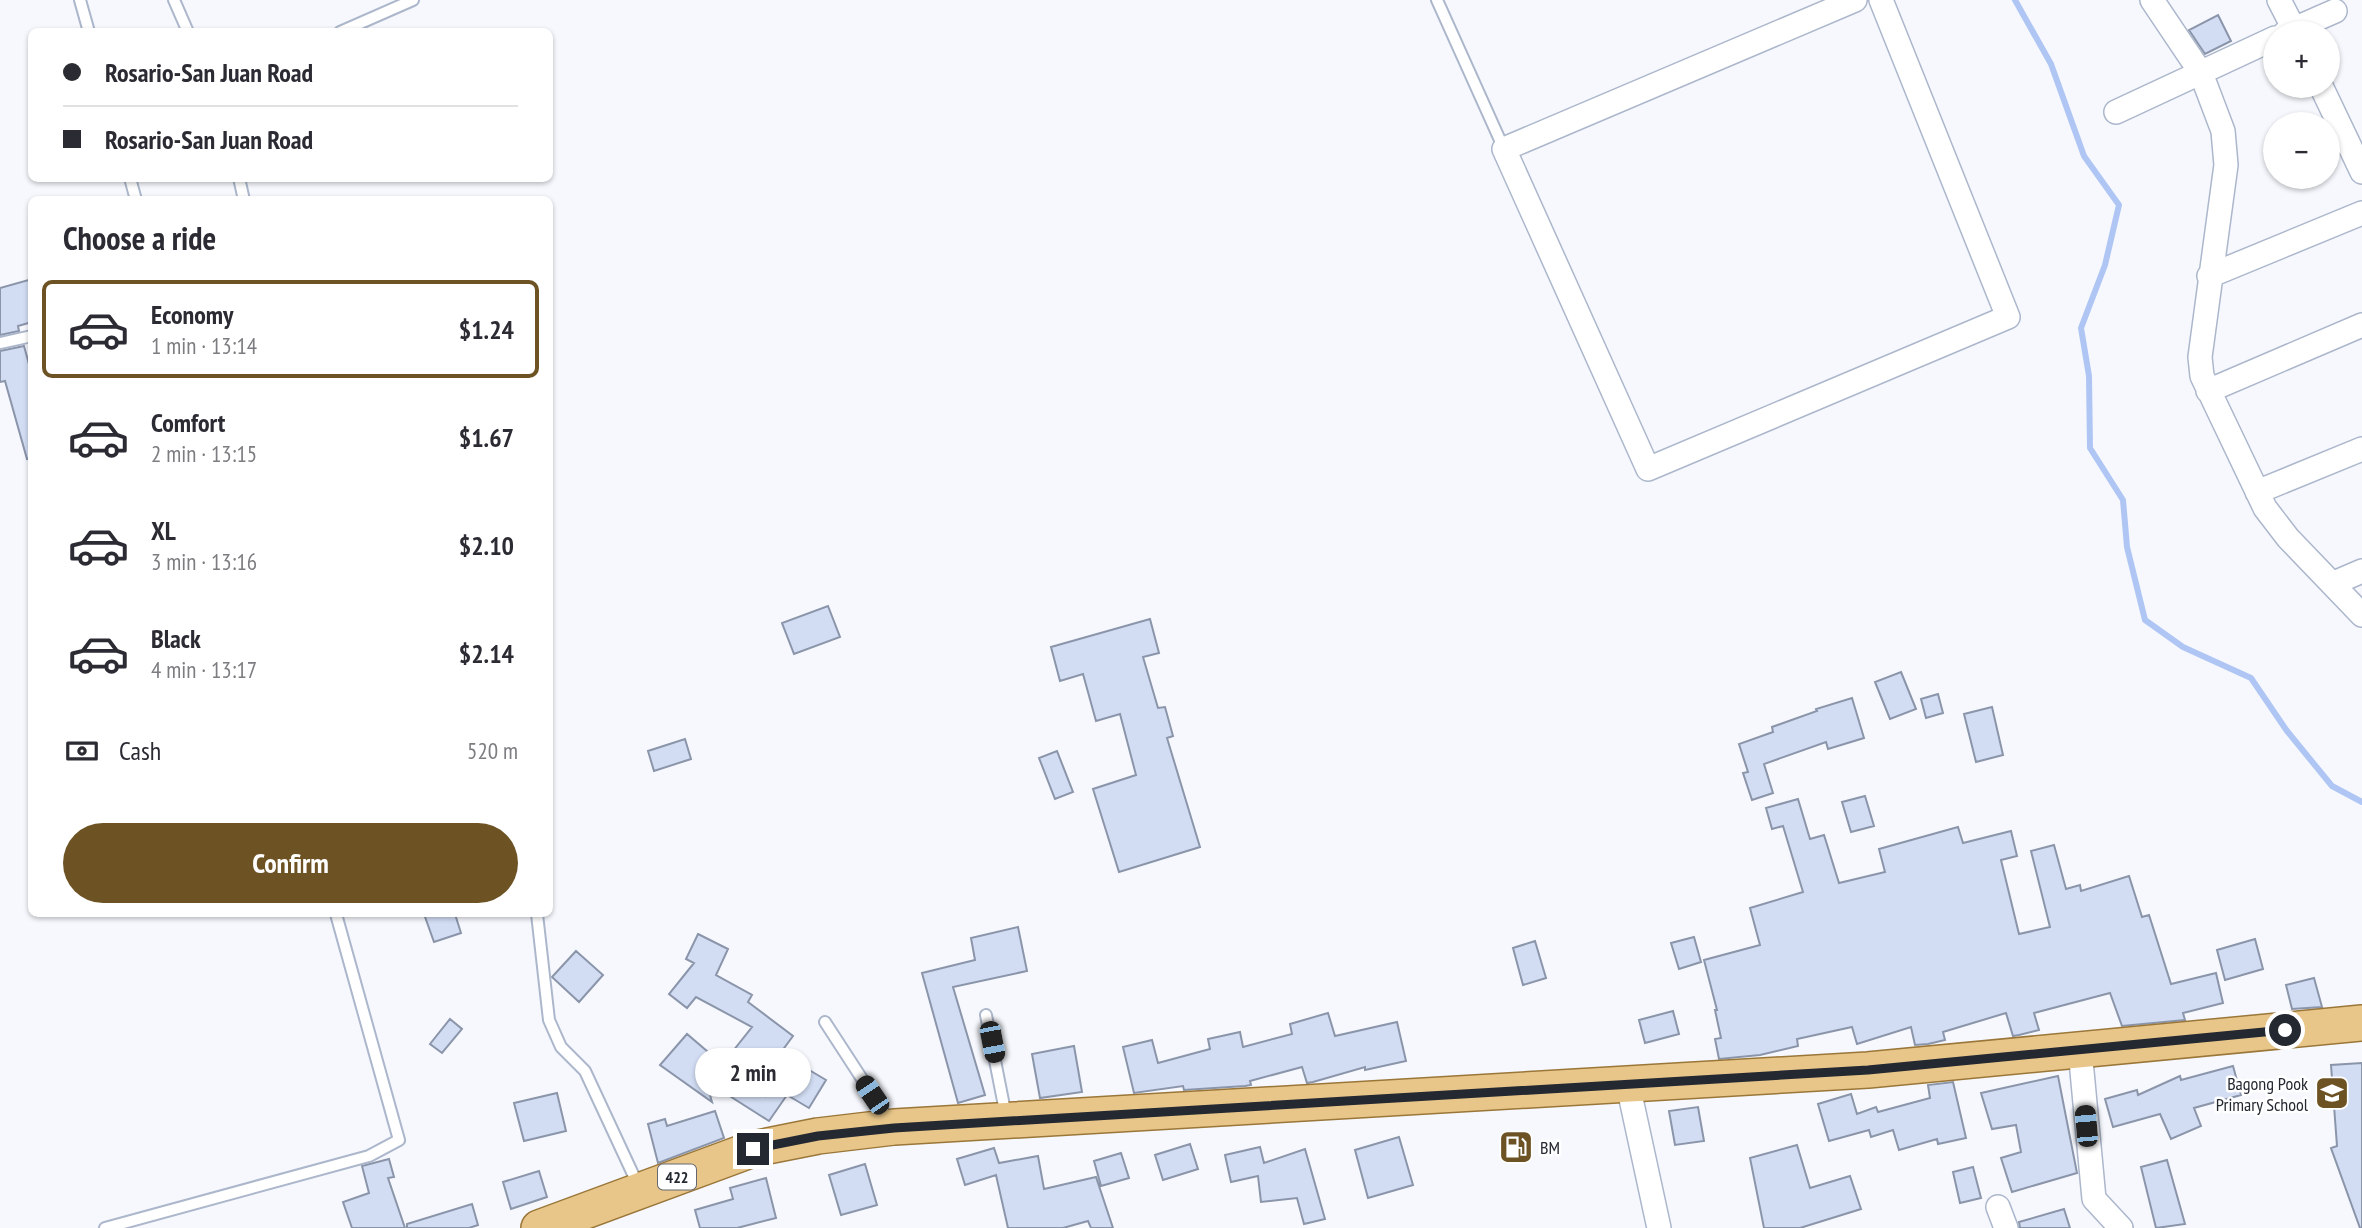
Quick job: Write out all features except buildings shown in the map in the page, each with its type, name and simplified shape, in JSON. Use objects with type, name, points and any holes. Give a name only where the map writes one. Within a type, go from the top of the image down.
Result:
[{"type":"main road","name":"422","points":[[546,1227],[753,1149],[818,1136],[894,1128],[1868,1070],[2362,1023]]},
{"type":"street","points":[[1854,0],[1504,149],[1648,469],[2008,317],[1881,0]]},
{"type":"street","points":[[2152,0],[2201,73],[2224,131],[2225,165],[2208,276],[2200,358],[2207,391],[2257,492],[2288,538],[2362,615]]},
{"type":"street","points":[[2279,0],[2285,21]]},
{"type":"street","points":[[2313,21],[2334,11]]},
{"type":"street","points":[[2116,113],[2263,44]]},
{"type":"street","points":[[2327,98],[2362,172]]},
{"type":"street","points":[[2208,276],[2362,213]]},
{"type":"street","points":[[2207,391],[2362,325]]},
{"type":"street","points":[[2257,492],[2362,449]]},
{"type":"street","points":[[2334,583],[2362,571]]},
{"type":"street","points":[[2080,1050],[2094,1199],[2121,1228]]},
{"type":"street","points":[[1628,1085],[1658,1228]]},
{"type":"lane","points":[[80,0],[88,28]]},
{"type":"lane","points":[[174,0],[186,28]]},
{"type":"lane","points":[[349,28],[413,0]]},
{"type":"lane","points":[[1437,0],[1504,149]]},
{"type":"lane","points":[[0,344],[28,337]]},
{"type":"lane","points":[[105,1228],[369,1156],[399,1140],[337,917]]},
{"type":"lane","points":[[537,917],[549,1020],[561,1047],[585,1071],[641,1191]]},
{"type":"lane","points":[[986,1015],[1007,1123]]},
{"type":"lane","points":[[824,1022],[894,1128]]},
{"type":"waterway","points":[[2015,0],[2051,64],[2084,156],[2119,205],[2105,265],[2081,328],[2089,376],[2090,448],[2123,500],[2127,547],[2145,620],[2183,647],[2251,678],[2287,731],[2332,786],[2362,802]]},
{"type":"place","name":"Bagong Pook Primary School","points":[[2332,1093]]},
{"type":"place","name":"BM","points":[[1516,1147]]},
{"type":"route","points":[[753,1149],[818,1136],[894,1128],[1868,1070],[2285,1030]]}]
